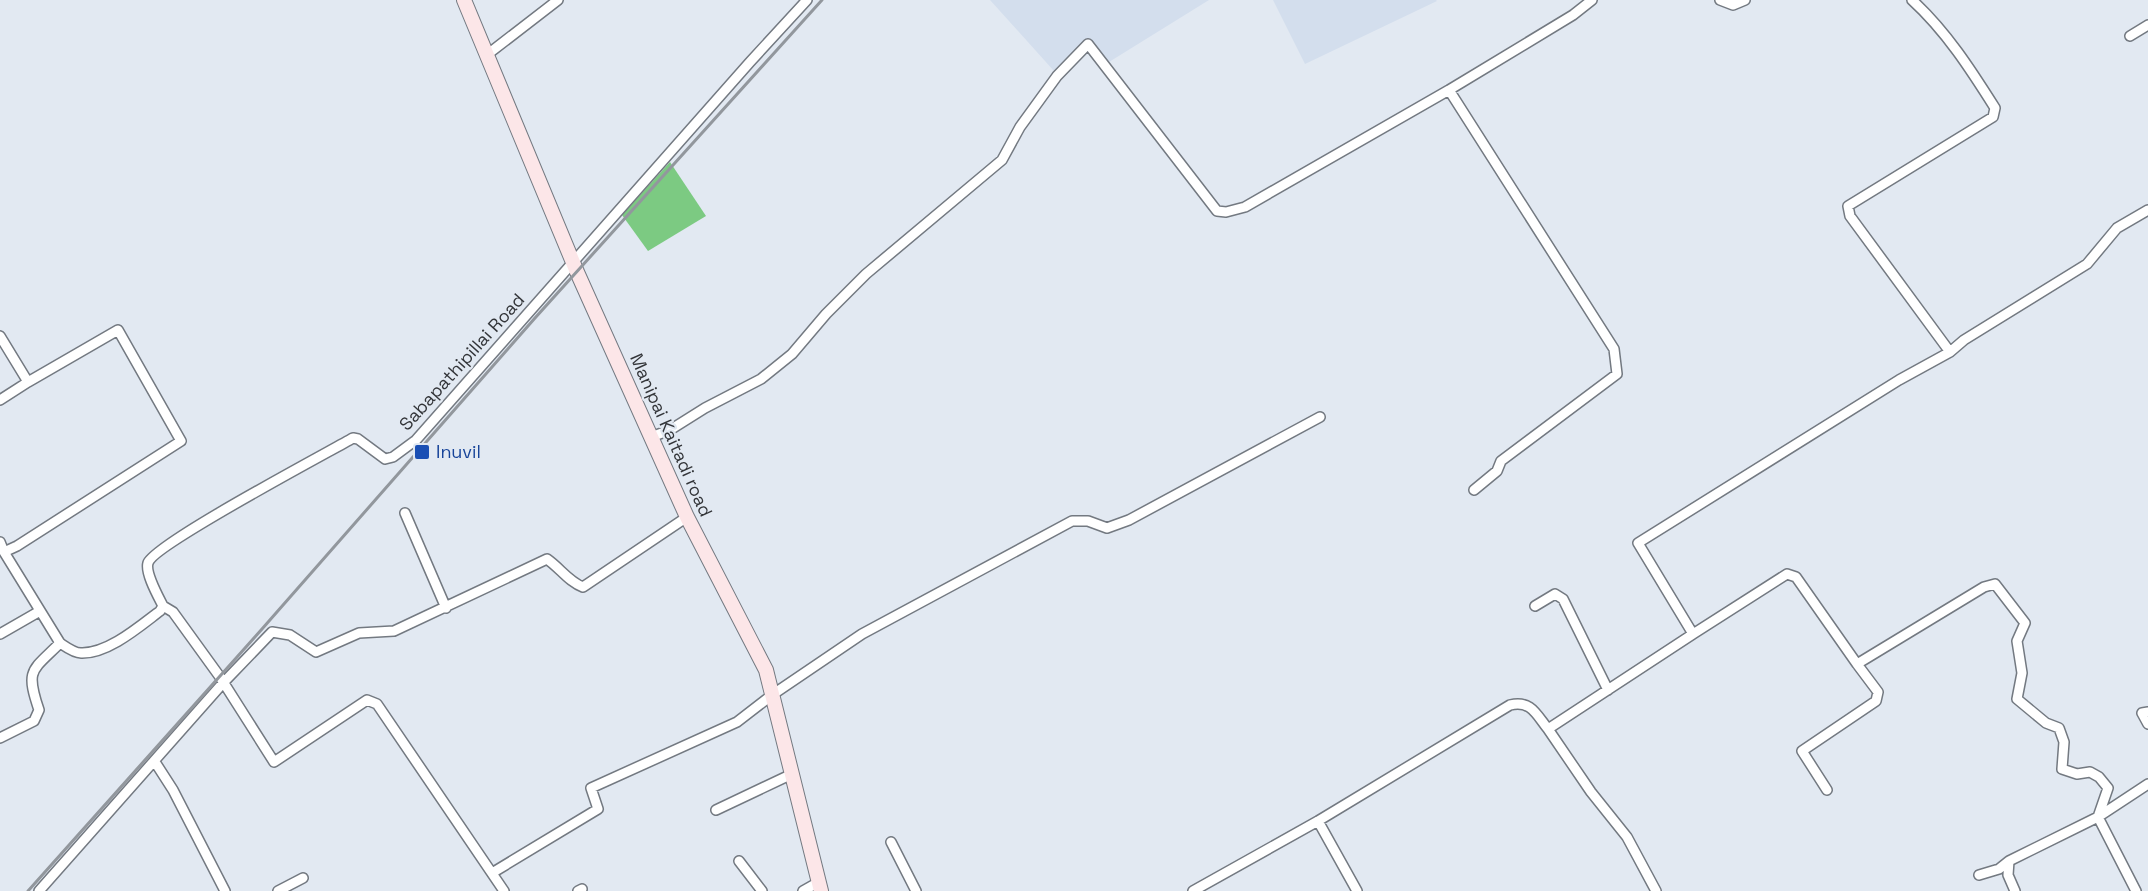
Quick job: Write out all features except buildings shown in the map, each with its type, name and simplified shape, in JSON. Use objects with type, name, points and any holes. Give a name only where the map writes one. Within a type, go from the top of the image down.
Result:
[{"type":"main road","name":"Manipai Kaitadi road","points":[[464,0],[574,264],[687,517],[766,670],[820,886]]},
{"type":"street","points":[[488,54],[558,0]]},
{"type":"street","name":"Sabapathipillai Road","points":[[163,606],[147,571],[148,563],[153,554],[188,531],[353,438],[358,439],[385,459],[393,457],[416,440],[807,0]]},
{"type":"street","points":[[651,437],[670,430],[705,408],[761,379],[792,354],[826,314],[866,274],[1002,160],[1020,126],[1057,76],[1088,44],[1217,211],[1226,212],[1245,207],[1449,90],[1573,15],[1592,0]]},
{"type":"street","points":[[1720,0],[1733,5],[1745,0]]},
{"type":"street","points":[[1912,0],[1925,12],[1966,63],[1995,108],[1993,117],[1848,206],[1850,216],[1950,352]]},
{"type":"street","points":[[2130,36],[2148,25]]},
{"type":"street","points":[[1449,90],[1614,349],[1617,374],[1501,461],[1497,471],[1474,490]]},
{"type":"street","points":[[1693,634],[1638,543],[1889,387],[1950,352],[1964,340],[2087,264],[2117,228],[2148,210]]},
{"type":"street","points":[[0,400],[118,330],[181,441],[17,546],[4,552]]},
{"type":"street","points":[[0,336],[28,382]]},
{"type":"street","points":[[492,873],[598,809],[591,788],[737,722],[772,695],[862,634],[1072,521],[1088,520],[1107,528],[1129,520],[1320,417]]},
{"type":"street","points":[[405,513],[446,608]]},
{"type":"street","points":[[39,891],[223,683],[272,632],[290,635],[316,652],[359,633],[394,631],[547,559],[567,575],[574,584],[583,587],[687,517]]},
{"type":"street","points":[[0,542],[60,643],[78,654],[91,652],[118,641],[160,611],[163,606],[173,612],[223,683],[274,762],[367,700],[377,704],[504,891]]},
{"type":"street","points":[[1548,729],[1787,574],[1796,577],[1878,692],[1876,701],[1802,751],[1827,790]]},
{"type":"street","points":[[1857,664],[1984,587],[1995,584],[2025,623],[2017,641],[2022,674],[2017,699],[2046,723],[2059,728],[2064,742],[2062,769],[2077,774],[2090,772],[2108,788],[2098,817],[2136,891]]},
{"type":"street","points":[[1535,606],[1555,594],[1563,599],[1608,690]]},
{"type":"street","points":[[0,634],[40,611]]},
{"type":"street","points":[[0,738],[34,721],[39,710],[31,682],[32,671],[60,643]]},
{"type":"street","points":[[1193,891],[1318,821],[1510,705],[1521,702],[1529,706],[1548,729],[1591,792],[1627,837],[1656,891]]},
{"type":"street","points":[[2148,712],[2142,713],[2148,724]]},
{"type":"street","points":[[155,762],[173,790],[225,891]]},
{"type":"street","points":[[716,810],[792,774]]},
{"type":"street","points":[[1979,875],[2000,869],[2009,861],[2098,817],[2148,784]]},
{"type":"street","points":[[1318,821],[1357,891]]},
{"type":"street","points":[[891,842],[916,891]]},
{"type":"street","points":[[739,861],[762,891]]},
{"type":"street","points":[[2009,861],[2008,875],[2015,891]]},
{"type":"street","points":[[278,891],[303,878]]},
{"type":"street","points":[[803,891],[820,886]]},
{"type":"shaded area","points":[[990,0],[1209,0],[1109,62],[1090,39],[1054,71]]},
{"type":"shaded area","points":[[1273,0],[1436,0],[1437,1],[1305,64]]},
{"type":"green space","points":[[670,162],[706,216],[648,251],[622,215]]},
{"type":"railway","points":[[28,891],[535,318],[822,0]]},
{"type":"place","name":"Inuvil","points":[[422,452]]}]
